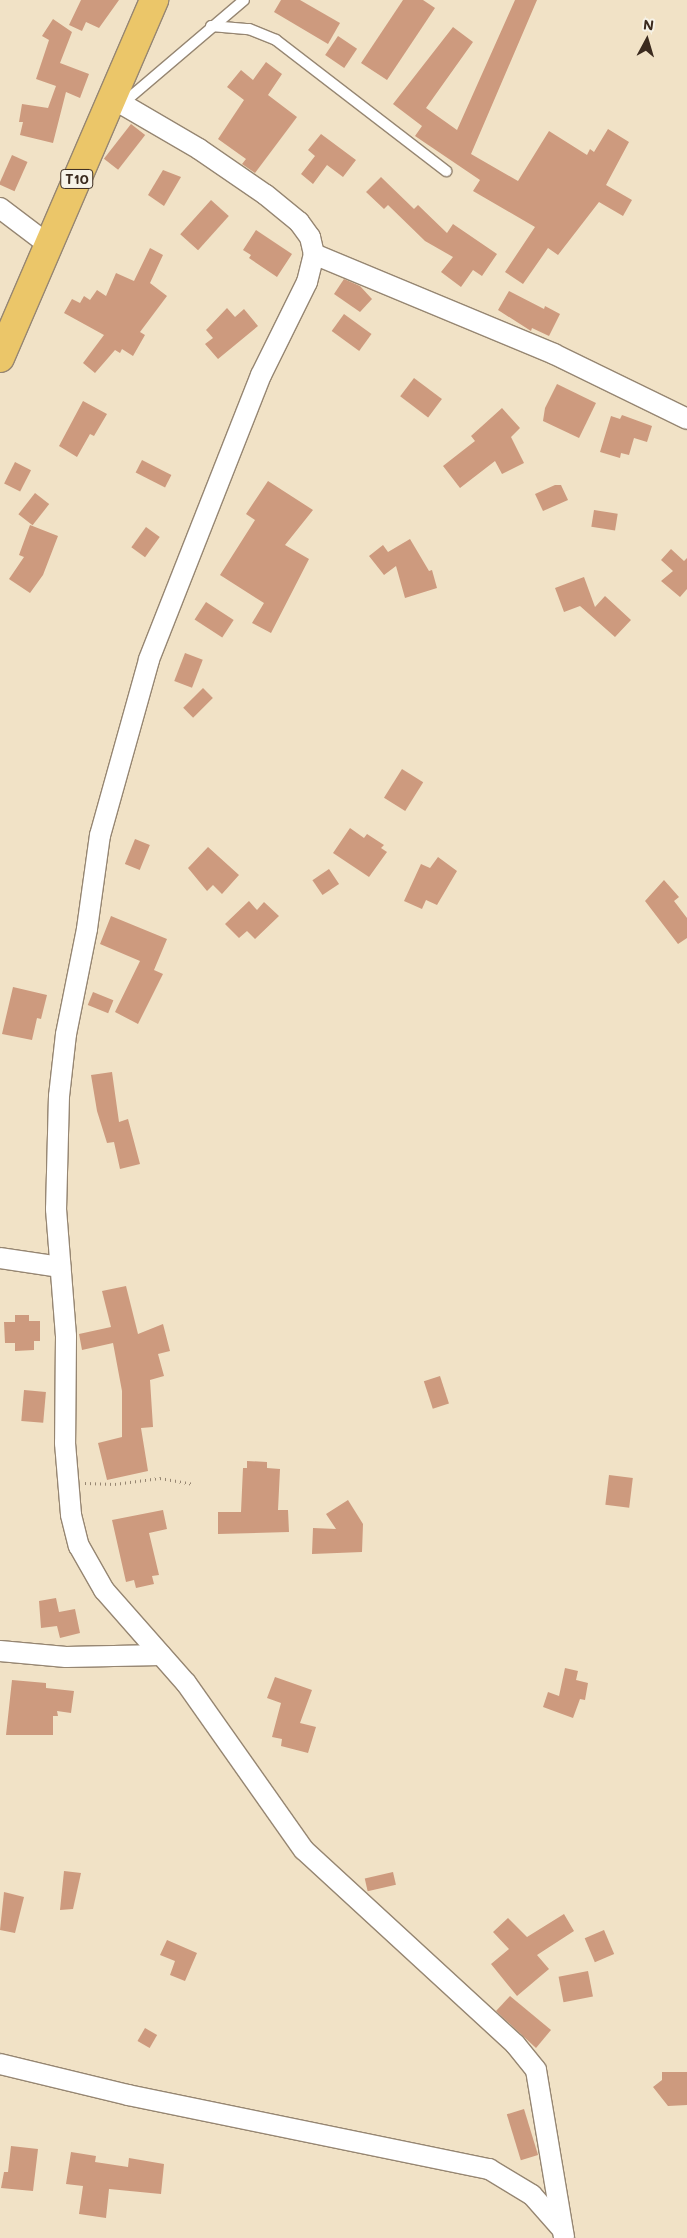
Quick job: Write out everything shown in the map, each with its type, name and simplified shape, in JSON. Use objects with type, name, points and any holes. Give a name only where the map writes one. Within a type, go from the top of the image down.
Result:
[{"type":"highway","name":"T10","points":[[0,358],[116,101],[154,0]]},
{"type":"street","points":[[116,101],[200,149],[266,195],[299,222],[310,237],[314,254],[307,282],[261,375],[149,660],[105,814],[66,1034],[59,1096],[56,1209],[66,1336],[67,1481],[71,1515],[89,1568],[186,1683],[304,1850],[515,2044],[536,2070],[563,2233]]},
{"type":"street","points":[[0,208],[50,246]]},
{"type":"street","points":[[314,254],[554,354],[687,419]]},
{"type":"street","points":[[0,1258],[60,1267]]},
{"type":"street","points":[[0,1651],[75,1658],[161,1655]]},
{"type":"street","points":[[0,2064],[128,2095],[489,2169],[532,2194],[563,2233]]},
{"type":"lane","points":[[116,101],[244,0]]},
{"type":"lane","points":[[211,26],[249,29],[276,40],[446,171]]},
{"type":"path","points":[[67,1481],[102,1484],[160,1478],[193,1484]]},
{"type":"building","points":[[81,0],[119,0],[99,28],[86,22],[82,31],[69,25]]},
{"type":"building","points":[[281,0],[300,0],[340,23],[328,44],[274,12]]},
{"type":"building","points":[[403,0],[423,0],[435,8],[387,80],[361,63]]},
{"type":"building","points":[[515,0],[537,0],[471,154],[518,181],[549,131],[587,155],[590,149],[594,152],[608,129],[629,142],[606,185],[632,200],[623,216],[599,202],[558,255],[548,248],[523,284],[505,272],[535,227],[473,191],[480,180],[415,136],[422,126],[393,104],[453,27],[473,42],[426,108],[457,130]]},
{"type":"building","points":[[53,19],[72,32],[60,63],[89,74],[80,98],[66,92],[53,143],[20,135],[23,122],[19,122],[22,104],[48,108],[56,86],[36,79],[49,40],[42,36]]},
{"type":"building","points":[[338,36],[357,49],[344,68],[325,55]]},
{"type":"building","points":[[266,62],[282,74],[268,95],[297,117],[255,173],[242,164],[246,159],[218,139],[244,100],[227,87],[241,70],[253,80]]},
{"type":"building","points":[[131,124],[145,135],[118,170],[104,159]]},
{"type":"building","points":[[321,134],[356,160],[343,177],[327,165],[313,184],[301,174],[315,156],[308,150]]},
{"type":"building","points":[[12,155],[28,162],[15,191],[0,185]]},
{"type":"building","points":[[163,170],[181,177],[164,206],[148,195]]},
{"type":"building","points":[[381,177],[414,209],[418,205],[447,233],[453,224],[497,254],[482,276],[473,270],[461,287],[441,272],[453,257],[425,241],[388,205],[384,209],[366,192]]},
{"type":"building","points":[[211,200],[229,216],[198,250],[180,234]]},
{"type":"building","points":[[256,230],[292,254],[277,277],[249,258],[251,255],[243,250]]},
{"type":"building","points":[[150,248],[163,255],[150,283],[167,296],[140,332],[145,335],[133,356],[122,349],[120,353],[115,350],[95,373],[83,363],[104,335],[64,313],[72,299],[80,303],[84,296],[90,300],[97,290],[106,296],[116,273],[134,281]]},
{"type":"building","points":[[344,279],[360,286],[372,299],[360,312],[334,294]]},
{"type":"building","points":[[509,291],[544,309],[545,306],[560,314],[549,336],[532,328],[531,331],[498,310]]},
{"type":"building","points":[[227,308],[235,317],[244,309],[258,326],[218,359],[205,344],[213,338],[206,330]]},
{"type":"building","points":[[344,314],[372,334],[359,351],[332,331]]},
{"type":"building","points":[[414,378],[442,399],[428,417],[400,396]]},
{"type":"building","points":[[557,384],[596,403],[579,438],[543,421],[545,408]]},
{"type":"building","points":[[83,401],[107,414],[94,436],[90,434],[77,457],[59,446]]},
{"type":"building","points":[[502,408],[520,428],[511,437],[524,463],[502,474],[495,461],[460,488],[443,466],[475,441],[471,436]]},
{"type":"building","points":[[622,415],[652,426],[647,442],[634,438],[629,455],[621,453],[620,458],[600,452],[611,416],[620,419]]},
{"type":"building","points":[[142,460],[171,475],[165,487],[136,472]]},
{"type":"building","points":[[15,462],[31,470],[20,492],[4,483]]},
{"type":"building","points":[[268,481],[313,510],[285,545],[309,559],[271,633],[252,623],[264,603],[220,575],[255,520],[246,514]]},
{"type":"building","points":[[555,485],[561,485],[568,500],[543,511],[535,494]]},
{"type":"building","points":[[35,493],[49,504],[33,525],[18,514]]},
{"type":"building","points":[[594,510],[618,514],[615,531],[591,527]]},
{"type":"building","points":[[30,525],[58,536],[43,575],[30,593],[9,579],[24,557],[19,555]]},
{"type":"building","points":[[146,527],[160,537],[145,557],[131,547]]},
{"type":"building","points":[[410,539],[429,571],[432,570],[437,588],[405,598],[396,566],[384,575],[369,556],[383,545],[388,552]]},
{"type":"building","points":[[671,549],[684,561],[687,558],[687,589],[680,597],[661,581],[673,571],[661,560]]},
{"type":"building","points":[[584,577],[595,607],[605,596],[631,620],[615,637],[580,606],[564,612],[555,588]]},
{"type":"building","points":[[206,602],[234,620],[222,638],[195,620]]},
{"type":"building","points":[[185,653],[203,660],[192,688],[174,681]]},
{"type":"building","points":[[203,688],[213,698],[193,718],[183,708]]},
{"type":"building","points":[[402,769],[423,782],[405,811],[384,798]]},
{"type":"building","points":[[350,828],[364,838],[367,834],[384,845],[381,848],[387,852],[369,877],[333,853]]},
{"type":"building","points":[[135,839],[150,845],[140,870],[125,864]]},
{"type":"building","points":[[208,847],[239,875],[222,894],[213,885],[207,891],[188,868]]},
{"type":"building","points":[[438,857],[457,871],[437,905],[426,900],[422,909],[404,901],[421,864],[430,868]]},
{"type":"building","points":[[329,869],[339,884],[322,895],[312,880]]},
{"type":"building","points":[[664,880],[679,897],[674,901],[687,918],[687,938],[678,944],[645,901]]},
{"type":"building","points":[[249,901],[257,910],[264,902],[279,916],[255,939],[247,931],[239,938],[225,924]]},
{"type":"building","points":[[111,916],[167,939],[154,970],[163,974],[138,1024],[115,1012],[140,961],[100,944]]},
{"type":"building","points":[[13,987],[47,995],[41,1019],[37,1018],[32,1040],[2,1034]]},
{"type":"building","points":[[93,992],[113,1000],[108,1013],[88,1005]]},
{"type":"building","points":[[112,1072],[119,1122],[128,1119],[140,1164],[120,1169],[114,1142],[107,1143],[97,1111],[91,1075]]},
{"type":"building","points":[[126,1286],[138,1334],[163,1324],[170,1351],[158,1354],[164,1376],[150,1380],[153,1427],[141,1428],[148,1471],[107,1480],[98,1443],[122,1437],[122,1391],[113,1343],[82,1350],[79,1334],[111,1327],[102,1291]]},
{"type":"building","points":[[15,1315],[29,1315],[29,1321],[40,1321],[40,1341],[34,1341],[34,1350],[15,1351],[15,1343],[5,1343],[4,1322],[15,1322]]},
{"type":"building","points":[[440,1376],[449,1404],[433,1409],[424,1381]]},
{"type":"building","points":[[24,1390],[46,1392],[43,1423],[21,1421]]},
{"type":"building","points":[[247,1461],[267,1462],[267,1468],[280,1469],[278,1510],[288,1510],[289,1532],[218,1534],[218,1512],[241,1512],[243,1468],[247,1468]]},
{"type":"building","points":[[609,1475],[633,1478],[629,1508],[605,1505]]},
{"type":"building","points":[[348,1500],[363,1524],[362,1552],[312,1554],[313,1528],[336,1529],[326,1514]]},
{"type":"building","points":[[163,1510],[167,1529],[149,1533],[159,1575],[152,1576],[154,1584],[136,1588],[134,1580],[126,1582],[112,1520]]},
{"type":"building","points":[[56,1598],[59,1612],[75,1609],[80,1633],[60,1638],[57,1626],[41,1628],[39,1601]]},
{"type":"building","points":[[565,1668],[578,1671],[576,1680],[588,1683],[585,1700],[580,1699],[573,1718],[543,1707],[548,1692],[559,1696]]},
{"type":"building","points":[[275,1677],[312,1690],[300,1723],[316,1727],[308,1753],[281,1746],[282,1739],[272,1737],[281,1703],[267,1698]]},
{"type":"building","points":[[12,1680],[46,1683],[46,1688],[74,1691],[71,1713],[57,1711],[58,1716],[53,1716],[53,1735],[6,1735]]},
{"type":"building","points":[[64,1871],[81,1873],[73,1909],[60,1910]]},
{"type":"building","points":[[393,1872],[396,1885],[368,1891],[365,1879]]},
{"type":"building","points":[[4,1892],[24,1897],[15,1933],[0,1930]]},
{"type":"building","points":[[564,1914],[574,1931],[537,1955],[549,1969],[517,1996],[491,1964],[509,1949],[493,1932],[508,1918],[527,1937]]},
{"type":"building","points":[[604,1930],[614,1954],[595,1962],[585,1938]]},
{"type":"building","points":[[167,1940],[197,1953],[185,1981],[170,1975],[175,1961],[160,1955]]},
{"type":"building","points":[[588,1971],[593,1997],[564,2002],[559,1977]]},
{"type":"building","points":[[510,1996],[551,2030],[536,2048],[496,2011]]},
{"type":"building","points":[[145,2028],[157,2035],[150,2048],[138,2041]]},
{"type":"building","points":[[662,2072],[687,2072],[687,2105],[668,2106],[653,2087],[662,2080]]},
{"type":"building","points":[[524,2109],[538,2155],[521,2160],[507,2114]]},
{"type":"building","points":[[11,2146],[38,2149],[33,2191],[1,2188],[4,2172],[8,2172]]},
{"type":"building","points":[[71,2152],[96,2156],[95,2162],[128,2167],[129,2158],[164,2164],[161,2194],[109,2189],[106,2218],[79,2214],[83,2186],[66,2184]]}]
